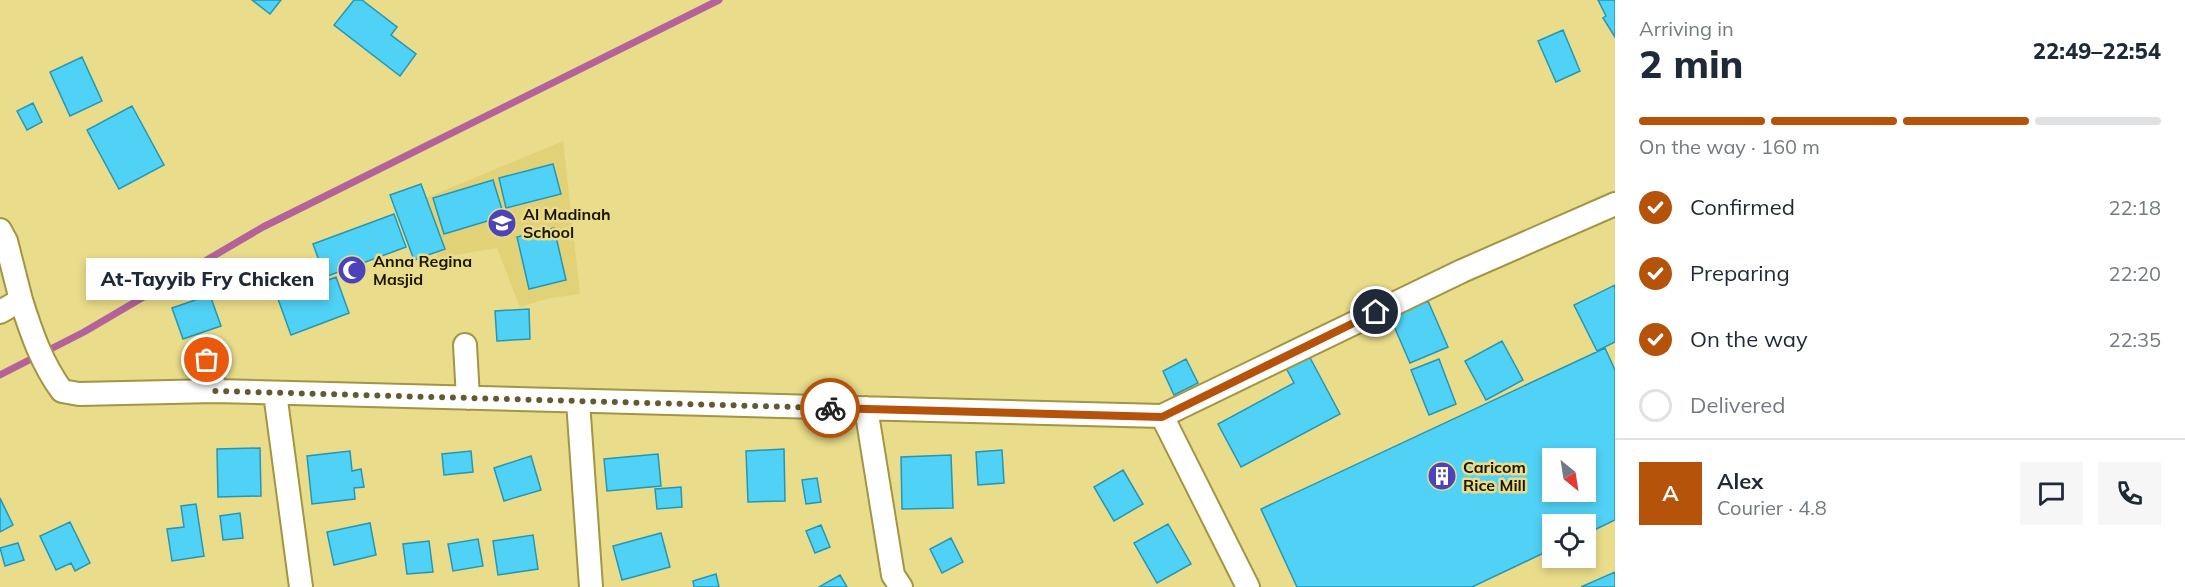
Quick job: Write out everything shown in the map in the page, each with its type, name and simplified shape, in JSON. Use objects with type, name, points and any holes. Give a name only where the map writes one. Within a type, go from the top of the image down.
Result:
[{"type":"street","points":[[0,230],[6,241],[32,335],[51,376],[62,391],[79,394],[215,391],[1162,417],[1462,271],[1615,204]]},
{"type":"street","points":[[0,312],[21,300]]},
{"type":"street","points":[[465,345],[468,398]]},
{"type":"street","points":[[207,360],[215,391]]},
{"type":"street","points":[[275,393],[301,587]]},
{"type":"street","points":[[578,401],[591,587]]},
{"type":"street","points":[[866,408],[893,575],[901,587]]},
{"type":"street","points":[[1162,417],[1248,587]]},
{"type":"shaded area","name":"Al Madinah School","points":[[563,141],[580,294],[550,298],[520,307],[497,248],[438,258],[426,198]]},
{"type":"building","points":[[252,0],[281,0],[270,14]]},
{"type":"building","points":[[354,0],[362,0],[397,27],[391,35],[416,54],[400,76],[334,25]]},
{"type":"building","points":[[1598,0],[1615,0],[1615,37],[1603,18],[1606,16]]},
{"type":"building","points":[[1563,30],[1580,71],[1556,82],[1538,41]]},
{"type":"building","points":[[82,57],[102,101],[70,116],[50,72]]},
{"type":"building","points":[[33,103],[42,122],[27,130],[17,111]]},
{"type":"building","points":[[132,106],[164,165],[119,189],[87,130]]},
{"type":"building","points":[[553,164],[561,194],[506,208],[499,178]]},
{"type":"building","points":[[493,180],[504,216],[444,234],[433,198]]},
{"type":"building","points":[[421,184],[445,249],[414,260],[390,195]]},
{"type":"building","points":[[394,214],[406,247],[325,277],[313,244]]},
{"type":"building","points":[[554,228],[566,280],[529,289],[517,237]]},
{"type":"building","points":[[336,277],[349,313],[291,335],[278,299]]},
{"type":"building","points":[[1615,285],[1615,342],[1597,351],[1574,305]]},
{"type":"building","points":[[210,295],[221,326],[183,339],[172,308]]},
{"type":"building","points":[[1428,301],[1448,347],[1410,363],[1390,317]]},
{"type":"building","points":[[529,309],[530,339],[497,341],[495,311]]},
{"type":"building","points":[[1502,341],[1523,380],[1486,400],[1465,361]]},
{"type":"building","name":"Caricom Rice Mill","points":[[1605,348],[1615,370],[1615,520],[1596,529],[1596,514],[1542,514],[1542,554],[1472,587],[1297,587],[1261,509]]},
{"type":"building","points":[[1308,354],[1340,414],[1241,467],[1218,424],[1294,383],[1285,366]]},
{"type":"building","points":[[1186,359],[1198,383],[1174,395],[1163,371]]},
{"type":"building","points":[[1439,359],[1456,404],[1429,415],[1411,370]]},
{"type":"building","points":[[260,448],[261,496],[218,497],[217,449]]},
{"type":"building","points":[[784,449],[785,501],[748,502],[746,451]]},
{"type":"building","points":[[1002,450],[1004,483],[978,485],[976,452]]},
{"type":"building","points":[[350,451],[352,471],[361,469],[364,487],[354,488],[355,499],[312,504],[307,456]]},
{"type":"building","points":[[471,451],[473,472],[444,475],[442,454]]},
{"type":"building","points":[[658,454],[661,486],[607,491],[604,459]]},
{"type":"building","points":[[951,455],[953,508],[902,509],[901,457]]},
{"type":"building","points":[[531,456],[541,490],[504,501],[494,468]]},
{"type":"building","points":[[1123,470],[1143,504],[1114,521],[1094,487]]},
{"type":"building","points":[[817,478],[821,502],[806,504],[802,480]]},
{"type":"building","points":[[681,487],[682,507],[657,509],[655,489]]},
{"type":"building","points":[[0,498],[13,525],[0,532]]},
{"type":"building","points":[[196,504],[204,556],[172,561],[167,529],[184,527],[181,506]]},
{"type":"building","points":[[240,513],[243,538],[223,540],[220,516]]},
{"type":"building","points":[[70,522],[90,563],[75,571],[71,563],[56,570],[40,536]]},
{"type":"building","points":[[370,523],[376,555],[334,565],[327,532]]},
{"type":"building","points":[[1168,524],[1191,564],[1157,583],[1134,543]]},
{"type":"building","points":[[821,525],[830,547],[815,553],[806,531]]},
{"type":"building","points":[[661,533],[670,567],[622,580],[613,546]]},
{"type":"building","points":[[533,535],[538,569],[498,575],[493,541]]},
{"type":"building","points":[[951,538],[963,562],[942,573],[930,549]]},
{"type":"building","points":[[478,539],[483,566],[453,571],[448,544]]},
{"type":"building","points":[[429,541],[433,572],[407,574],[403,544]]},
{"type":"building","points":[[18,543],[24,560],[5,566],[0,548]]},
{"type":"building","points":[[1615,572],[1615,587],[1581,587]]},
{"type":"building","points":[[716,574],[719,587],[694,587],[693,581]]},
{"type":"building","points":[[840,575],[847,587],[819,587]]},
{"type":"waterway","points":[[0,375],[84,332],[263,227],[719,0]]},
{"type":"way so far","points":[[207,360],[215,391],[830,408]]},
{"type":"place","name":"Al Madinah School","points":[[502,223]]},
{"type":"place","name":"Anna Regina Masjid","points":[[352,270]]},
{"type":"place","name":"At-Tayyib Fry Chicken","points":[[207,360]]},
{"type":"place","name":"Caricom Rice Mill","points":[[1442,476]]},
{"type":"route","points":[[830,408],[1162,417],[1376,312]]}]
